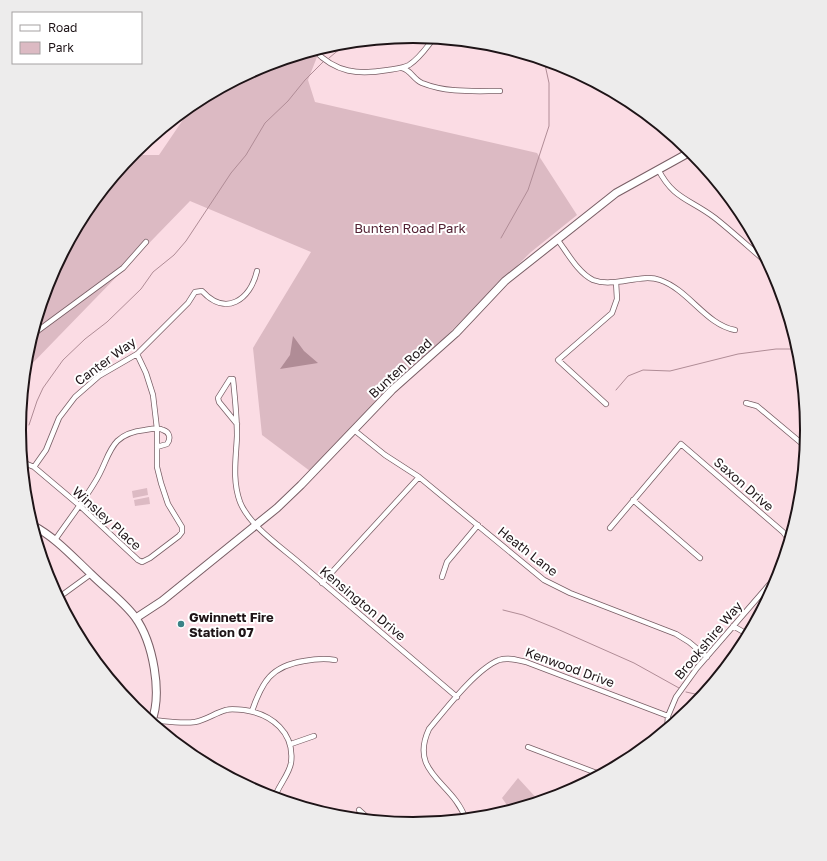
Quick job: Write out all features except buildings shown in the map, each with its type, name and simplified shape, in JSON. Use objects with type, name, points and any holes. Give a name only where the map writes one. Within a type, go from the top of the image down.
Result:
[{"type":"street","points":[[319,55],[324,59],[351,72],[368,74],[407,66],[421,56],[430,44]]},
{"type":"street","points":[[399,67],[408,70],[419,82],[431,86],[463,92],[500,91]]},
{"type":"street","name":"Bunten Road","points":[[136,618],[162,601],[256,525],[301,485],[392,390],[456,333],[505,281],[612,196],[686,154]]},
{"type":"street","points":[[658,169],[670,189],[682,199],[705,211],[760,257]]},
{"type":"street","points":[[557,239],[581,271],[592,279],[616,282],[658,279],[671,284],[724,328],[735,330]]},
{"type":"street","points":[[39,330],[123,268],[146,242]]},
{"type":"street","name":"Canter Way","points":[[34,467],[46,450],[59,418],[75,397],[99,376],[137,354],[155,334],[188,303],[195,292],[202,292],[217,302],[237,302],[246,295],[253,285],[257,271]]},
{"type":"street","points":[[606,404],[558,360],[612,312],[617,299],[616,282]]},
{"type":"street","name":"Winsley Place","points":[[28,464],[34,467],[79,505],[138,560],[142,562],[150,558],[182,532],[182,527],[168,504],[157,467],[153,395],[146,373],[137,354]]},
{"type":"street","name":"Kensington Drive","points":[[237,424],[219,402],[218,398],[230,379],[233,379],[237,424],[234,468],[237,488],[246,513],[256,525],[322,583],[457,697]]},
{"type":"street","points":[[746,403],[757,406],[800,443]]},
{"type":"street","points":[[55,540],[95,482],[106,457],[119,440],[124,436],[139,430],[156,429],[167,431],[170,436],[167,444],[157,447]]},
{"type":"street","name":"Heath Lane","points":[[354,430],[365,441],[419,478],[544,580],[570,593],[676,634],[707,657]]},
{"type":"street","name":"Saxon Drive","points":[[633,500],[681,444],[786,536]]},
{"type":"street","points":[[322,583],[419,478]]},
{"type":"street","points":[[610,528],[633,500],[700,558]]},
{"type":"street","points":[[442,577],[447,562],[478,525]]},
{"type":"street","points":[[39,529],[55,540],[136,618],[147,639],[154,661],[156,686],[152,717]]},
{"type":"street","points":[[63,595],[91,574]]},
{"type":"street","name":"Brookshire Way","points":[[667,723],[668,716],[676,697],[707,657],[770,582]]},
{"type":"street","points":[[733,626],[744,632]]},
{"type":"street","points":[[252,711],[259,690],[267,679],[279,668],[292,663],[324,658],[334,660]]},
{"type":"street","name":"Kenwood Drive","points":[[464,815],[459,803],[426,764],[423,748],[429,729],[485,667],[500,660],[514,659],[544,668],[668,716]]},
{"type":"street","points":[[157,721],[178,723],[196,722],[227,710],[252,711],[269,718],[279,725],[286,734],[290,744],[290,765],[276,793]]},
{"type":"street","points":[[290,744],[314,736]]},
{"type":"street","points":[[528,747],[595,772]]},
{"type":"street","points":[[359,810],[365,815]]},
{"type":"green space","name":"Bunten Road Park","points":[[315,56],[317,57],[308,80],[315,102],[537,153],[577,215],[531,252],[310,471],[262,435],[253,348],[311,252],[190,201],[32,364],[39,330],[55,282],[91,215],[122,175],[140,155],[159,155],[184,119],[198,108],[265,72]]},
{"type":"green space","points":[[147,488],[148,495],[133,498],[132,491]]},
{"type":"green space","points":[[149,497],[150,504],[135,506],[134,500]]},
{"type":"green space","points":[[518,778],[536,798],[508,806],[502,798]]},
{"type":"shaded area","points":[[293,336],[304,351],[318,363],[280,369],[290,355]]},
{"type":"waterway","points":[[329,58],[339,50]]},
{"type":"waterway","points":[[29,425],[43,388],[63,360],[85,339],[107,322],[141,289],[153,272],[174,255],[186,241],[231,173],[246,155],[265,123],[288,101],[305,80],[323,62]]},
{"type":"waterway","points":[[501,238],[528,190],[549,126],[549,83],[545,66]]},
{"type":"waterway","points":[[616,390],[628,376],[643,370],[670,371],[738,354],[776,349],[793,349]]},
{"type":"waterway","points":[[503,610],[523,615],[634,663],[679,688]]},
{"type":"waterway","points":[[686,692],[697,695]]},
{"type":"place","name":"Gwinnett Fire Station 07","points":[[181,624]]}]
